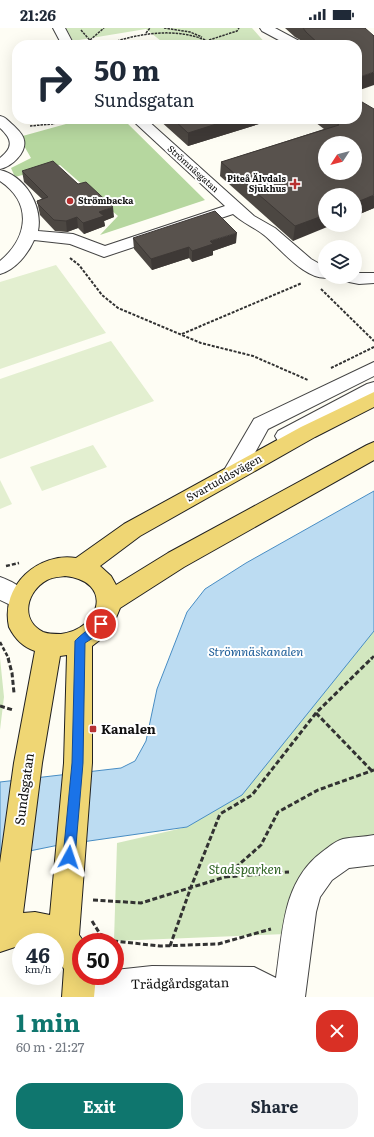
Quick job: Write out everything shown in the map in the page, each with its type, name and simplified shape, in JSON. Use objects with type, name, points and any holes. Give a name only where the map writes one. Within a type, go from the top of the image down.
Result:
[{"type":"main road","name":"Svartuddsvägen","points":[[80,568],[132,530],[234,472],[308,432],[374,399]]},
{"type":"main road","points":[[109,602],[176,560],[374,450]]},
{"type":"main road","points":[[65,566],[80,568],[92,573],[101,580],[106,590],[109,602],[107,613],[101,624],[92,634],[80,641],[65,645],[49,645],[36,640],[25,633],[18,622],[16,610],[9,593],[24,586],[36,575],[50,568],[65,566]]},
{"type":"main road","points":[[64,934],[72,890],[78,763],[80,641]]},
{"type":"main road","name":"Sundsgatan","points":[[2,936],[28,763],[49,645]]},
{"type":"main road","name":"Sundsgatan","points":[[2,936],[13,931],[30,927],[48,930],[52,933]]},
{"type":"main road","name":"Sundsgatan","points":[[64,941],[73,953],[80,969],[78,995]]},
{"type":"street","points":[[59,28],[65,40]]},
{"type":"street","points":[[266,28],[279,40]]},
{"type":"street","points":[[0,165],[12,156],[16,146],[16,136],[2,122]]},
{"type":"street","name":"Strömnäsgatan","points":[[144,124],[248,219],[267,228],[306,264],[318,270]]},
{"type":"street","points":[[0,174],[16,186],[28,201],[32,214],[30,235],[19,253],[0,269]]},
{"type":"street","points":[[30,235],[73,239],[104,252],[236,208]]},
{"type":"street","points":[[234,472],[261,424],[374,368]]},
{"type":"street","points":[[234,472],[276,441],[374,389]]},
{"type":"street","points":[[289,997],[299,924],[307,890],[322,870],[342,854],[374,850]]},
{"type":"street","name":"Trädgårdsgatan","points":[[78,995],[124,984],[152,982],[254,983],[279,997]]},
{"type":"path","points":[[79,28],[90,40],[104,28]]},
{"type":"path","points":[[146,33],[150,28]]},
{"type":"path","points":[[164,28],[190,32],[208,40]]},
{"type":"path","points":[[213,40],[237,31],[239,28]]},
{"type":"path","points":[[117,40],[146,33],[180,35],[205,40]]},
{"type":"path","points":[[2,122],[12,123]]},
{"type":"path","points":[[16,124],[38,127],[51,124]]},
{"type":"path","points":[[68,257],[79,265],[102,295],[118,308],[200,343],[253,356],[308,380]]},
{"type":"path","points":[[181,334],[303,282]]},
{"type":"path","points":[[320,288],[374,341]]},
{"type":"path","points":[[327,370],[374,347]]},
{"type":"path","points":[[302,383],[314,376]]},
{"type":"path","points":[[0,568],[26,562]]},
{"type":"path","points":[[0,642],[8,653],[11,662],[14,696]]},
{"type":"path","points":[[170,946],[190,887],[220,814],[252,795],[316,712],[374,656]]},
{"type":"path","points":[[0,706],[13,710],[14,703]]},
{"type":"path","points":[[224,877],[261,845],[278,812],[318,790],[373,771],[316,712]]},
{"type":"path","points":[[72,890],[99,899],[141,903],[224,877],[322,870]]},
{"type":"path","points":[[72,890],[99,933]]},
{"type":"path","points":[[124,943],[149,946],[202,946],[237,940],[277,926],[299,924]]},
{"type":"green space","points":[[66,28],[252,28],[263,40],[160,40],[146,29],[72,40]]},
{"type":"green space","points":[[66,124],[128,124],[205,200],[100,235],[118,216],[60,165],[15,177],[11,168],[31,158],[19,137]]},
{"type":"green space","points":[[56,265],[106,333],[0,369],[0,282]]},
{"type":"green space","points":[[111,341],[154,401],[0,459],[0,379]]},
{"type":"green space","points":[[93,445],[107,467],[42,491],[30,467]]},
{"type":"green space","points":[[0,480],[12,504],[0,509]]},
{"type":"green space","name":"Stadsparken","points":[[374,630],[374,839],[311,878],[312,933],[124,941],[124,933],[114,933],[117,843],[187,827]]},
{"type":"green space","points":[[0,658],[4,697],[0,730]]},
{"type":"water","name":"Strömnäskanalen","points":[[374,491],[374,631],[242,795],[187,827],[54,846],[0,857],[0,782],[121,768],[135,761],[146,741],[157,689],[187,612],[205,589],[246,563]]},
{"type":"building","points":[[303,28],[365,28],[374,36],[374,72],[362,76],[362,40],[315,40]]},
{"type":"building","name":"Piteå Älvdals Sjukhus","points":[[362,102],[374,109],[374,195],[362,200],[362,188],[318,188],[318,218],[295,226],[221,162],[339,125],[338,124],[362,124]]},
{"type":"building","points":[[178,124],[216,124],[188,133]]},
{"type":"building","name":"Strömbacka","points":[[53,161],[78,184],[86,182],[113,207],[99,212],[104,216],[83,223],[77,217],[66,221],[54,220],[38,204],[37,201],[48,197],[22,171]]},
{"type":"building","points":[[215,211],[237,233],[210,241],[213,244],[192,251],[189,247],[151,259],[133,238]]},
{"type":"place","name":"Piteå Älvdals Sjukhus","points":[[295,184]]},
{"type":"place","name":"Strömbacka","points":[[70,201]]},
{"type":"place","name":"Kanalen","points":[[93,729]]},
{"type":"route","points":[[69,857],[78,763],[80,641],[92,634],[101,624]]}]
